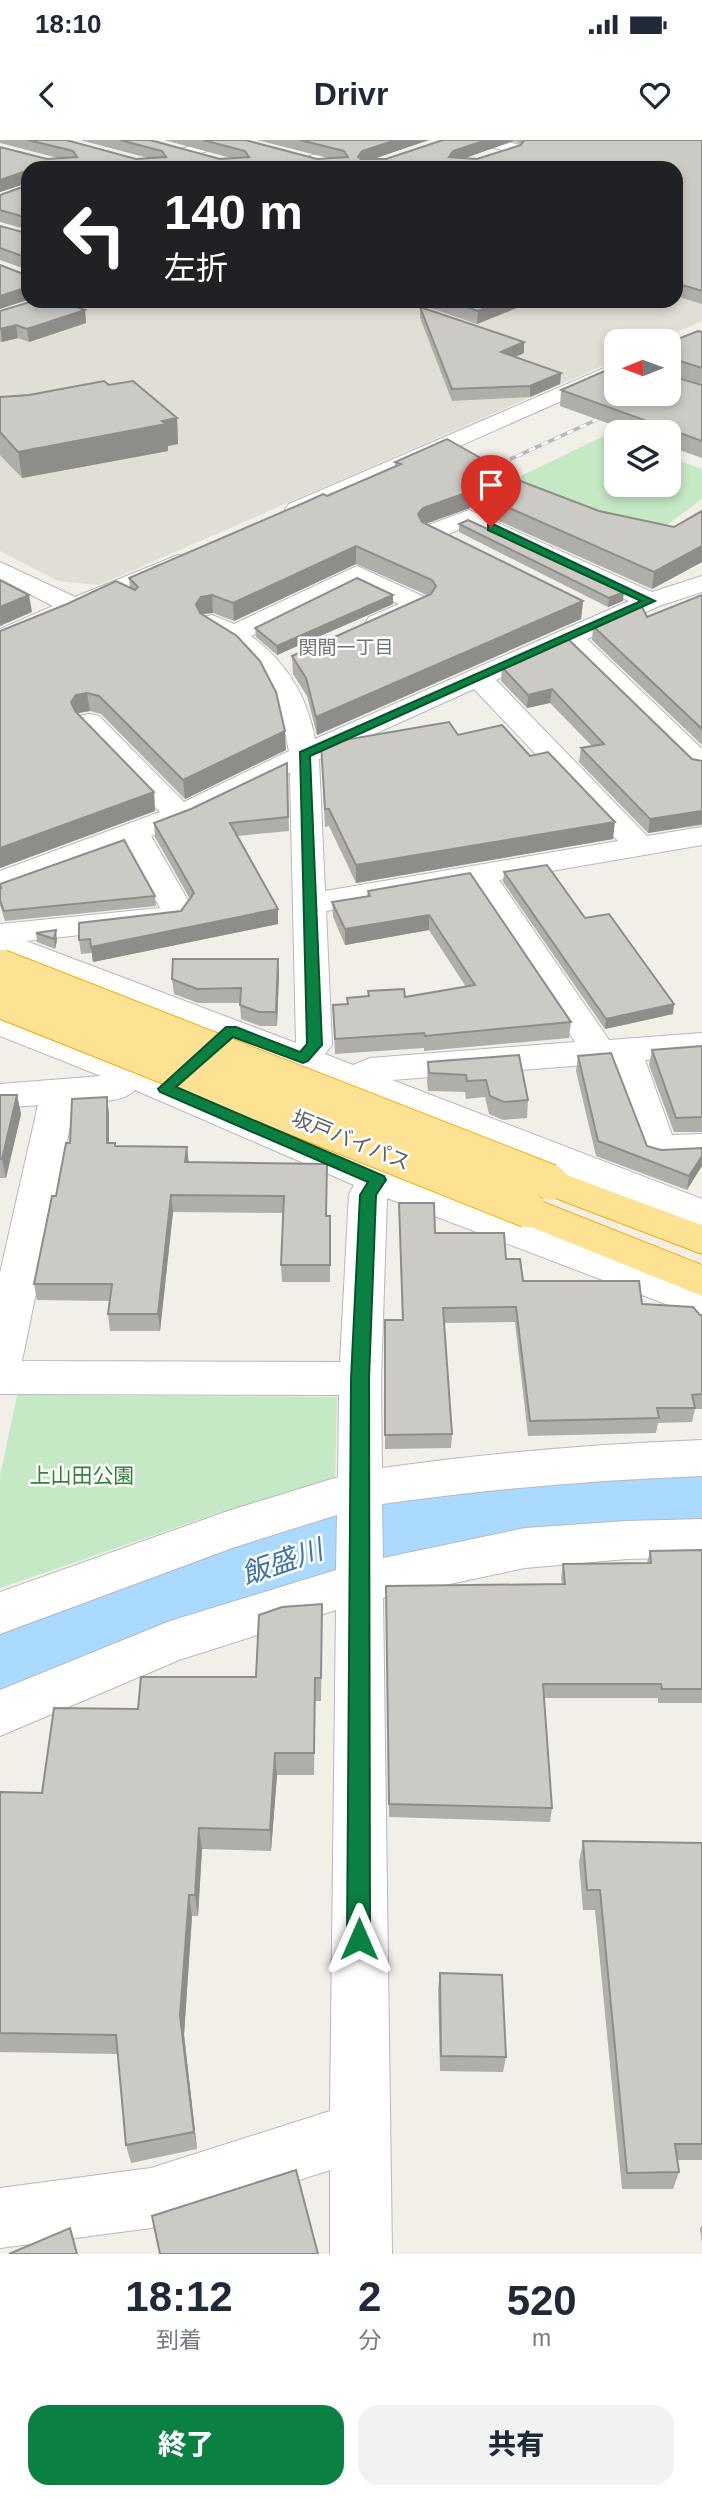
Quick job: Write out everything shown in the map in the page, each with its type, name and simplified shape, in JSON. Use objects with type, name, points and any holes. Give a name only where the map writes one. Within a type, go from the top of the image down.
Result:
[{"type":"highway","name":"坂戸バイパス","points":[[0,967],[539,1196],[702,1281]]},
{"type":"highway","name":"坂戸バイパス","points":[[0,1000],[539,1196],[702,1240]]},
{"type":"street","points":[[311,161],[303,159],[374,140]]},
{"type":"street","points":[[481,140],[514,148],[514,151],[492,158]]},
{"type":"street","points":[[163,161],[233,141]]},
{"type":"street","points":[[149,143],[212,160]]},
{"type":"street","points":[[118,158],[127,161]]},
{"type":"street","points":[[272,520],[604,374]]},
{"type":"street","points":[[455,544],[432,532],[469,517],[658,597],[702,611]]},
{"type":"street","points":[[0,639],[195,554]]},
{"type":"street","points":[[0,569],[74,607]]},
{"type":"street","points":[[303,1058],[314,1045],[304,755],[286,664],[223,628],[357,574],[420,604],[359,632]]},
{"type":"street","points":[[0,882],[180,815],[304,755],[570,636],[596,614],[702,583]]},
{"type":"street","points":[[570,636],[702,765]]},
{"type":"street","points":[[479,678],[640,847]]},
{"type":"street","points":[[89,722],[180,815]]},
{"type":"street","points":[[0,934],[169,917],[177,909],[134,833]]},
{"type":"street","points":[[308,904],[702,836]]},
{"type":"street","points":[[480,876],[611,1052],[658,1149],[702,1147]]},
{"type":"street","points":[[0,943],[702,1213]]},
{"type":"street","points":[[0,1023],[130,1074],[378,1180],[692,1299],[702,1299]]},
{"type":"street","points":[[166,1089],[231,1031]]},
{"type":"street","points":[[358,1080],[370,1070],[702,1044]]},
{"type":"street","points":[[0,1096],[117,1087],[130,1074]]},
{"type":"street","points":[[0,1367],[59,1090]]},
{"type":"street","points":[[361,2254],[360,1379],[368,1195],[378,1180]]},
{"type":"street","points":[[0,1377],[360,1379]]},
{"type":"street","points":[[0,1613],[204,1539],[359,1496],[474,1473],[580,1463],[702,1458]]},
{"type":"street","points":[[0,1713],[170,1642],[359,1574],[525,1548],[627,1540],[702,1538]]},
{"type":"street","points":[[0,2218],[151,2198],[359,2131]]},
{"type":"shaded area","points":[[495,140],[702,140],[702,321],[681,330],[604,329],[604,365],[99,585],[58,581],[0,551],[0,320],[38,308],[683,308],[683,161],[611,161],[519,151]]},
{"type":"green space","points":[[604,436],[604,497],[681,497],[681,461],[702,469],[702,499],[647,540],[500,486]]},
{"type":"green space","name":"上山田公園","points":[[17,1395],[337,1397],[335,1485],[218,1513],[0,1588],[0,1476]]},
{"type":"building","points":[[28,140],[66,140],[136,159],[166,157],[162,151],[120,140],[150,140],[220,159],[249,157],[245,151],[203,140],[245,140],[317,159],[348,157],[344,151],[300,140],[396,140],[362,151],[358,157],[386,159],[443,140],[486,140],[453,151],[449,157],[477,159],[521,145],[524,140],[702,140],[702,291],[683,285],[683,161],[21,161],[21,173],[0,180],[0,147],[47,159],[77,157],[73,151]]},
{"type":"building","points":[[21,188],[21,216],[0,210],[0,195]]},
{"type":"building","points":[[0,226],[21,232],[21,256],[0,248]]},
{"type":"building","points":[[0,265],[21,273],[21,289],[0,296]]},
{"type":"building","points":[[21,305],[21,308],[85,310],[27,329],[16,325],[0,329],[0,311]]},
{"type":"building","points":[[420,308],[524,342],[501,352],[561,373],[530,386],[452,389]]},
{"type":"building","points":[[702,332],[702,368],[681,361],[681,338]]},
{"type":"building","points":[[604,371],[604,406],[561,390]]},
{"type":"building","points":[[681,379],[702,385],[702,441],[681,433],[681,420],[644,420],[605,406],[681,406]]},
{"type":"building","points":[[104,381],[109,385],[133,381],[177,418],[162,421],[166,424],[18,452],[0,432],[0,397],[29,395]]},
{"type":"building","points":[[447,439],[523,482],[599,511],[674,527],[702,511],[702,546],[654,572],[471,491],[423,508],[418,514],[422,522],[583,601],[316,717],[306,678],[292,656],[431,594],[436,586],[432,580],[356,546],[233,603],[212,595],[201,597],[196,604],[200,613],[237,636],[260,661],[276,692],[285,731],[183,780],[99,696],[87,693],[76,695],[71,702],[75,711],[154,792],[0,848],[0,631],[116,581],[135,590],[138,587],[129,578],[323,494],[327,496],[401,464],[395,462]]},
{"type":"building","points":[[468,520],[624,592],[609,598],[459,524]]},
{"type":"building","points":[[357,578],[393,595],[277,646],[255,628]]},
{"type":"building","points":[[0,580],[29,595],[0,607]]},
{"type":"building","points":[[702,595],[702,729],[593,626],[641,605],[647,617]]},
{"type":"building","points":[[567,638],[692,759],[702,761],[702,811],[650,819],[581,748],[604,744],[552,689],[528,695],[502,667]]},
{"type":"building","points":[[449,722],[458,735],[502,725],[530,756],[548,752],[615,822],[356,865],[329,809],[325,809],[321,744]]},
{"type":"building","points":[[287,763],[288,817],[230,823],[278,909],[91,947],[90,939],[79,940],[79,923],[181,911],[194,893],[154,823],[191,809]]},
{"type":"building","points":[[124,840],[155,896],[4,911],[0,900],[0,884]]},
{"type":"building","points":[[547,865],[585,918],[609,914],[674,1004],[606,1019],[504,872]]},
{"type":"building","points":[[470,873],[571,1022],[425,1036],[424,1033],[335,1039],[333,1005],[348,1004],[347,998],[369,996],[368,991],[404,989],[405,997],[475,985],[429,915],[345,929],[332,902],[370,896],[368,891]]},
{"type":"building","points":[[56,930],[54,939],[36,933]]},
{"type":"building","points":[[173,959],[278,959],[276,1012],[259,1012],[240,1005],[241,988],[197,989],[172,979]]},
{"type":"building","points":[[702,1046],[702,1117],[676,1118],[652,1050]]},
{"type":"building","points":[[611,1053],[647,1146],[661,1150],[702,1148],[702,1156],[689,1176],[598,1141],[578,1056]]},
{"type":"building","points":[[519,1055],[528,1100],[504,1102],[490,1096],[486,1080],[467,1081],[466,1075],[429,1073],[428,1062]]},
{"type":"building","points":[[0,1095],[17,1095],[2,1159],[0,1159]]},
{"type":"building","points":[[107,1097],[107,1143],[115,1143],[115,1146],[187,1147],[185,1162],[327,1164],[326,1216],[330,1216],[330,1265],[281,1265],[284,1196],[171,1195],[158,1314],[108,1314],[112,1284],[34,1284],[52,1196],[56,1196],[66,1143],[70,1143],[72,1099]]},
{"type":"building","points":[[399,1203],[434,1203],[435,1233],[504,1233],[506,1259],[520,1259],[523,1281],[639,1281],[642,1304],[693,1307],[702,1315],[702,1394],[692,1395],[695,1408],[657,1408],[659,1418],[530,1421],[516,1307],[443,1308],[452,1434],[385,1435],[385,1320],[403,1320]]},
{"type":"building","points":[[702,1550],[702,1689],[662,1689],[661,1684],[543,1684],[552,1808],[389,1804],[386,1586],[565,1584],[563,1564],[651,1563],[650,1551]]},
{"type":"building","points":[[322,1604],[321,1678],[315,1678],[314,1753],[275,1753],[270,1830],[199,1828],[195,1895],[189,1895],[180,2016],[194,2132],[126,2145],[116,2035],[0,2033],[0,1792],[42,1793],[54,1708],[138,1709],[141,1677],[256,1677],[259,1615],[282,1607]]},
{"type":"building","points":[[583,1841],[702,1843],[702,2144],[675,2144],[679,2172],[627,2173],[600,1890],[587,1890]]},
{"type":"building","points":[[440,1973],[502,1975],[506,2057],[441,2056]]},
{"type":"building","points":[[296,2170],[318,2254],[160,2254],[152,2216]]},
{"type":"building","points":[[70,2228],[77,2254],[9,2254]]},
{"type":"waterway","name":"飯盛川","points":[[0,1667],[261,1568],[368,1535],[422,1522],[526,1507],[702,1500]]},
{"type":"railway","points":[[478,474],[627,406]]},
{"type":"district","name":"関間一丁目","points":[[346,647]]},
{"type":"route","points":[[359,1939],[360,1379],[368,1195],[378,1180],[166,1089],[231,1031],[303,1058],[314,1045],[304,755],[650,601],[491,527]]}]
